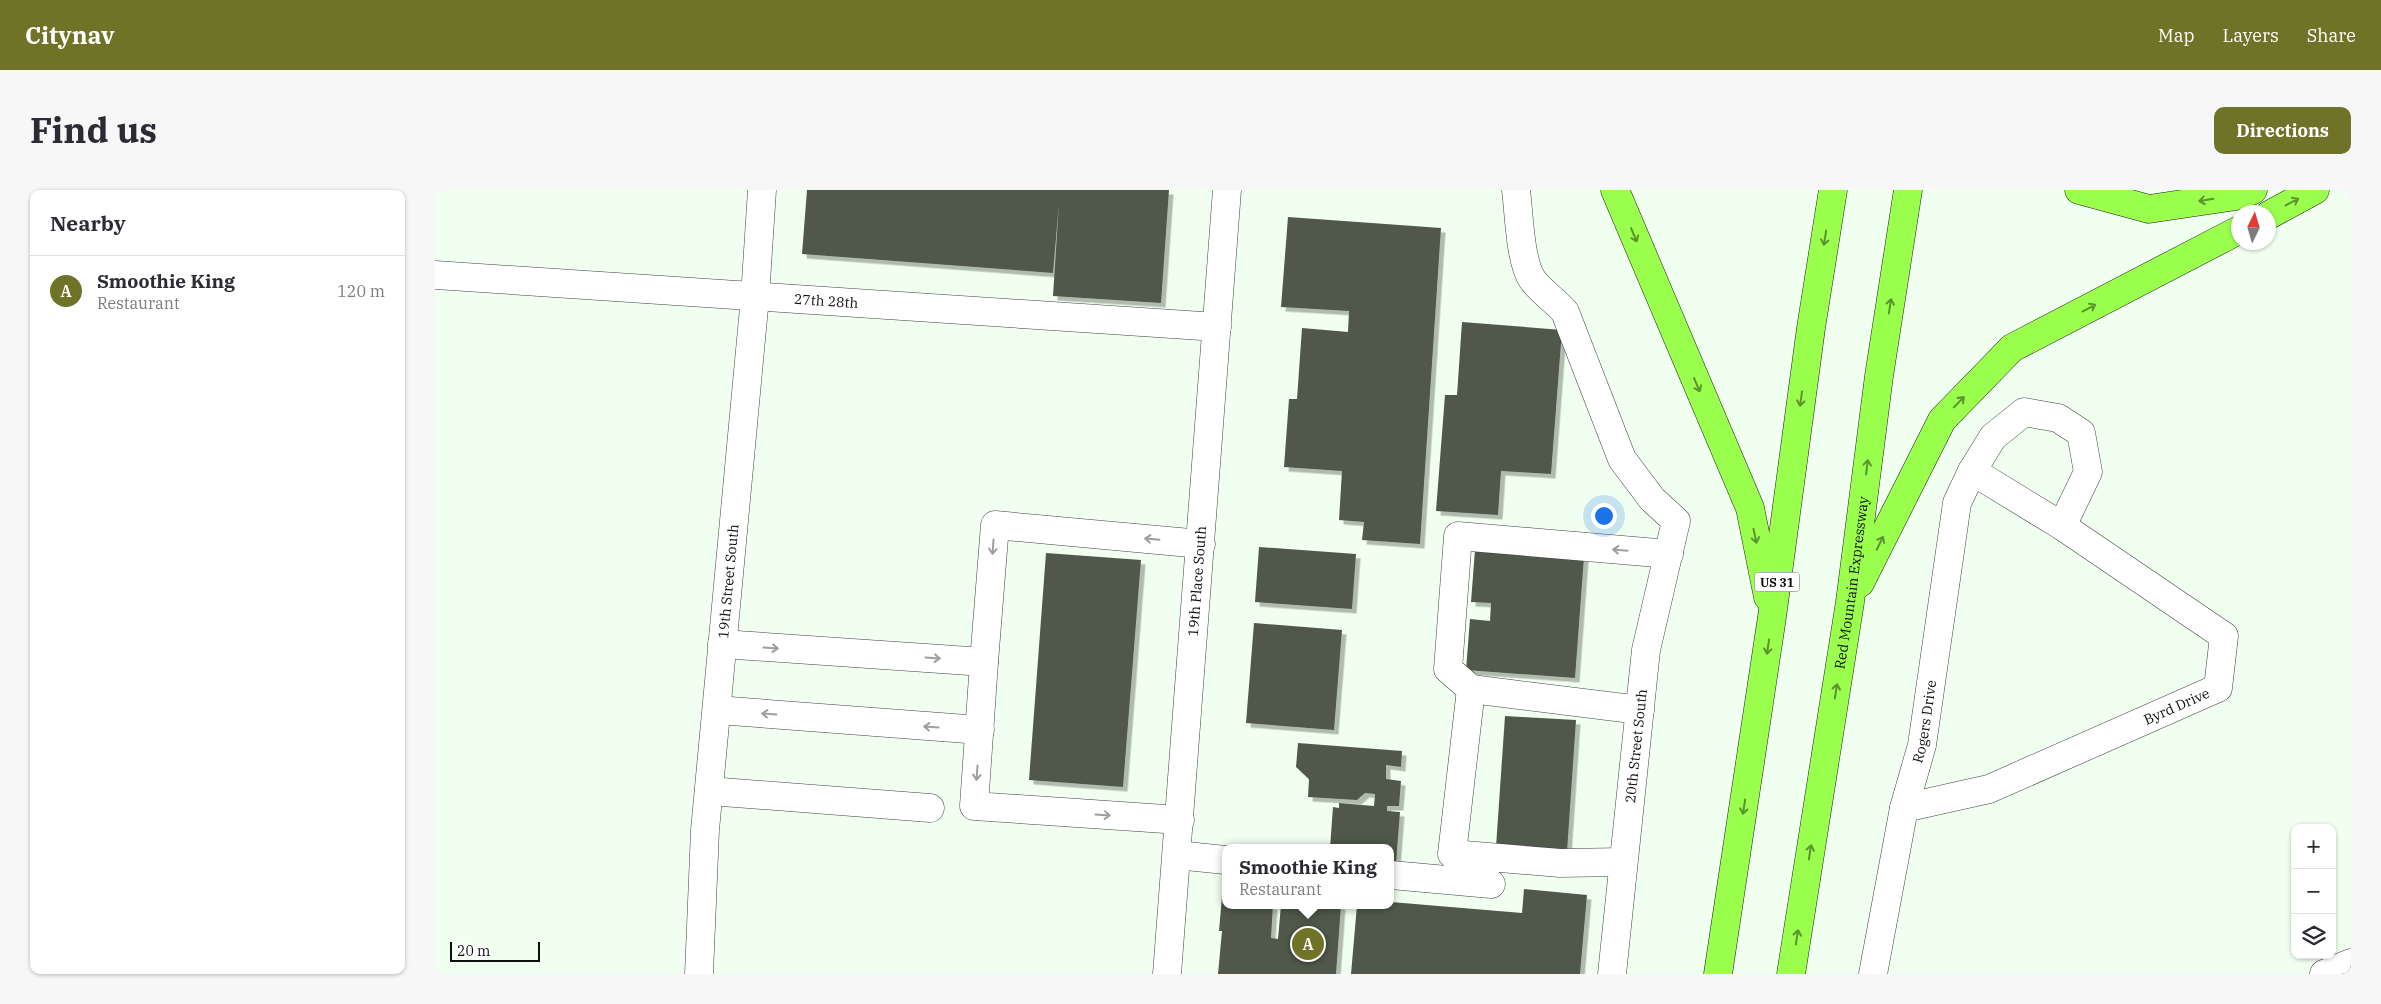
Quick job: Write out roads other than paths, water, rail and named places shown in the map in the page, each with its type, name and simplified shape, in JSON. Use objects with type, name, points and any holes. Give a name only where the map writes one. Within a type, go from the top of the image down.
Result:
[{"type":"highway","points":[[1615,190],[1750,508],[1772,617]]},
{"type":"highway","name":"US 31","points":[[1719,974],[1772,617],[1811,328],[1833,190]]},
{"type":"highway","name":"Red Mountain Expressway","points":[[1791,974],[1850,602],[1879,376],[1907,190]]},
{"type":"highway","points":[[2079,190],[2149,209],[2243,195],[2253,190]]},
{"type":"highway","points":[[2276,211],[2315,190]]},
{"type":"highway","points":[[1850,602],[1936,429],[1942,420],[2012,348],[2231,234]]},
{"type":"street","name":"19th Street South","points":[[699,974],[709,791],[755,296],[762,190]]},
{"type":"street","name":"19th Place South","points":[[1167,974],[1227,190]]},
{"type":"street","name":"20th Street South","points":[[1516,190],[1526,268],[1545,294],[1557,302],[1565,312],[1622,458],[1652,499],[1676,521],[1646,650],[1612,974]]},
{"type":"street","name":"27th 28th","points":[[435,275],[1217,328]]},
{"type":"street","points":[[1972,471],[1993,437],[2024,412],[2058,418],[2081,433],[2088,472],[2062,526]]},
{"type":"street","name":"Byrd Drive","points":[[1904,808],[1989,789],[2218,688],[2224,636],[2062,526],[1972,471]]},
{"type":"street","name":"Rogers Drive","points":[[1873,974],[1904,808],[1922,745],[1957,503],[1972,471]]},
{"type":"street","points":[[1180,820],[974,806],[984,662],[995,525],[1201,544]]},
{"type":"street","points":[[1640,710],[1471,689],[1449,669],[1458,536],[1669,554]]},
{"type":"street","points":[[723,644],[984,662]]},
{"type":"street","points":[[1471,689],[1452,854],[1559,863],[1623,862]]},
{"type":"street","points":[[717,710],[980,730]]},
{"type":"street","points":[[709,791],[930,808]]},
{"type":"street","points":[[1177,855],[1222,860]]},
{"type":"street","points":[[1394,875],[1491,884]]},
{"type":"street","points":[[2324,974],[2351,963]]},
{"type":"place","name":"Smoothie King","points":[[1308,944]]}]
